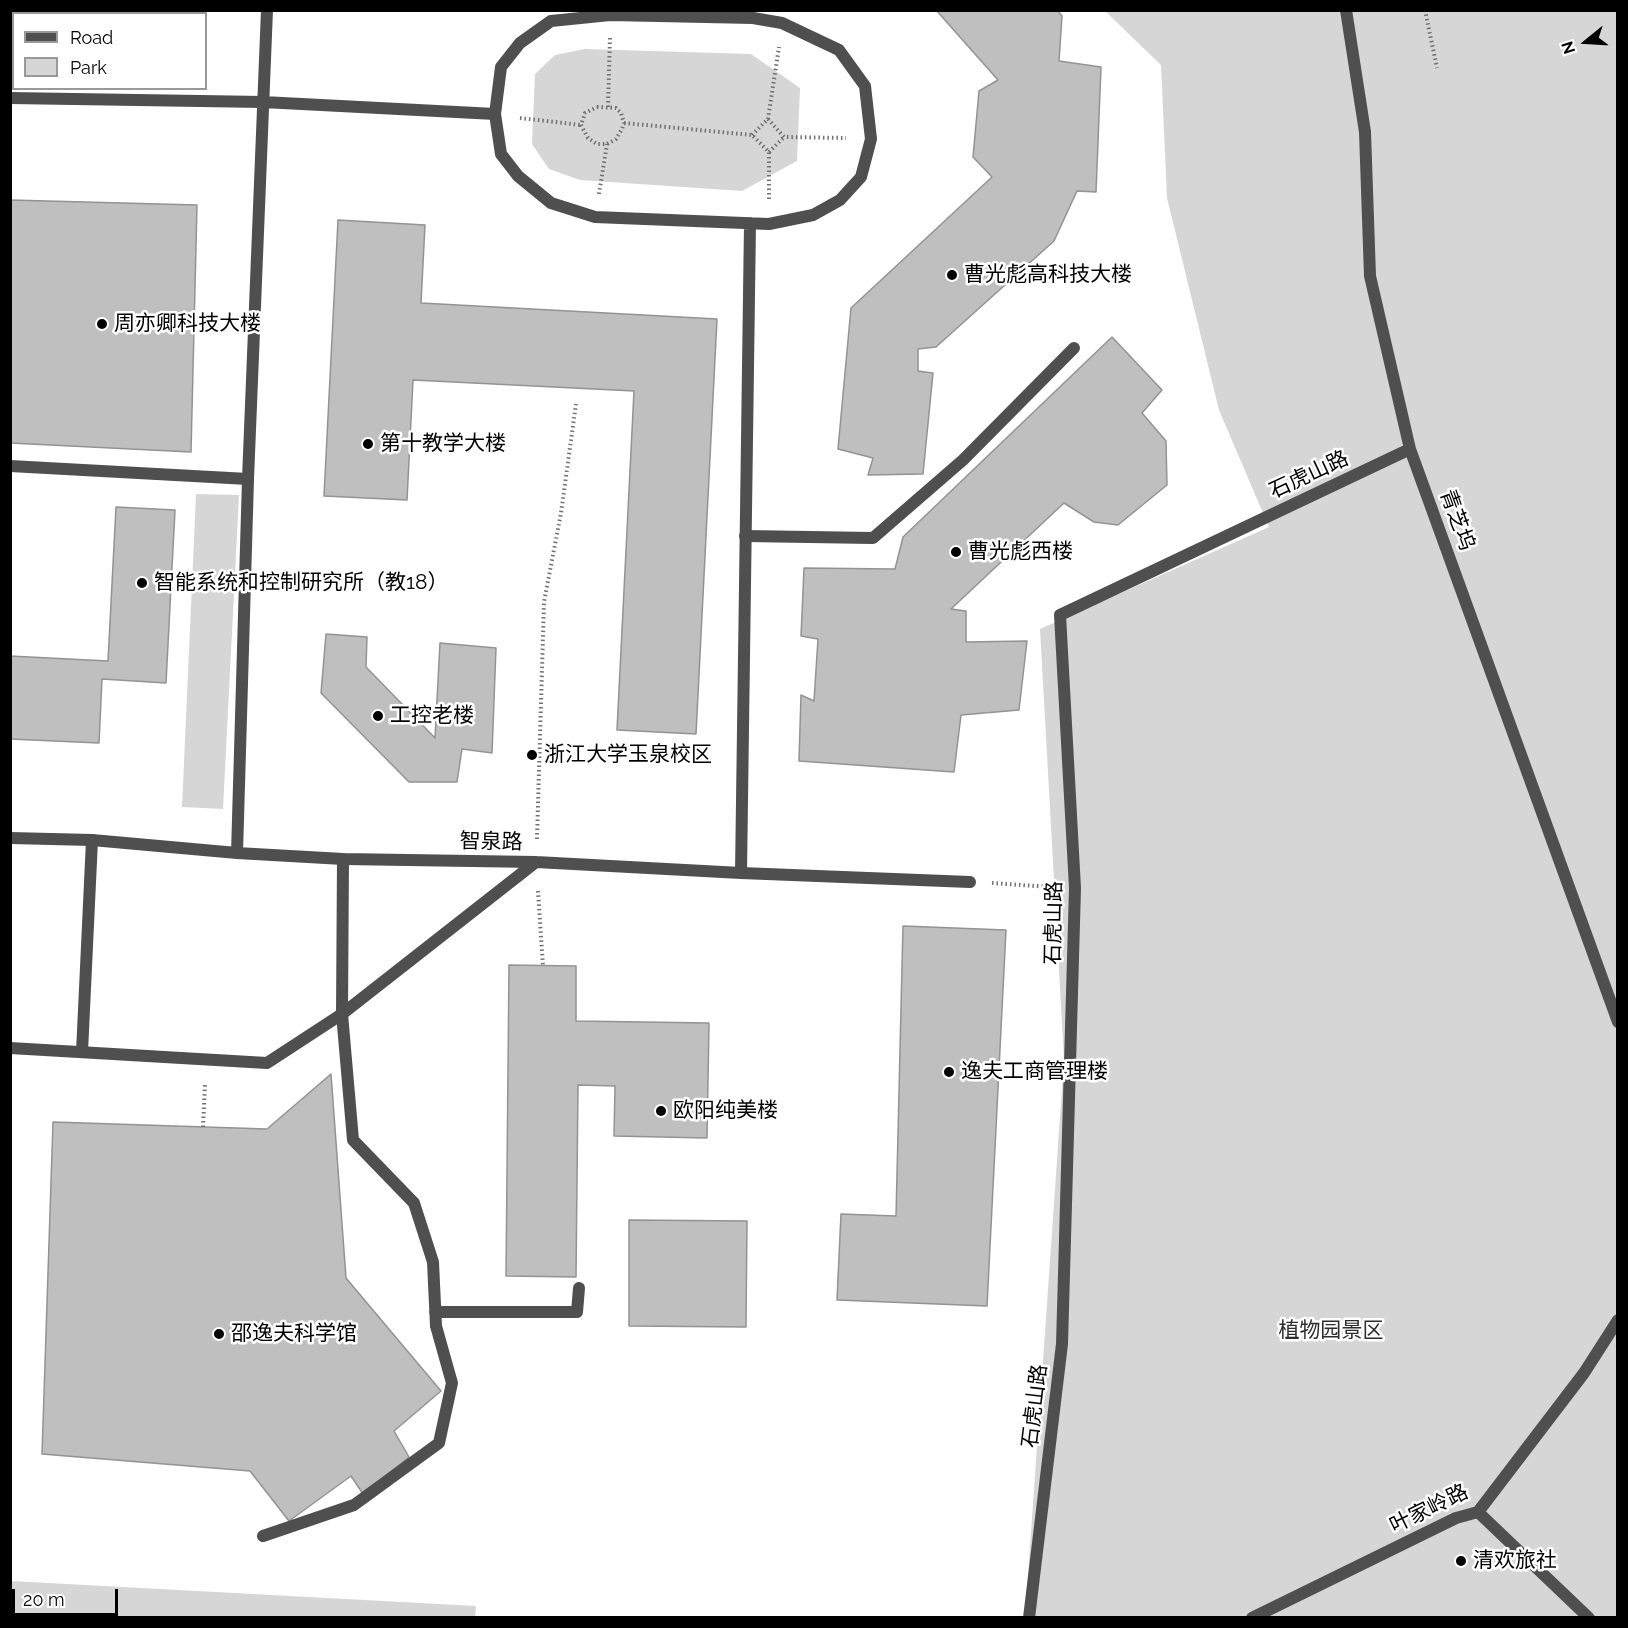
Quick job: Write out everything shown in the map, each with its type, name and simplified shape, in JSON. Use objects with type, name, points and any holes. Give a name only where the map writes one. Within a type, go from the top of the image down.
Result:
[{"type":"street","points":[[237,853],[267,10]]},
{"type":"street","name":"青芝坞","points":[[1346,10],[1365,132],[1370,276],[1410,449],[1617,1022]]},
{"type":"street","points":[[753,14],[782,23],[839,50],[865,86],[870,139],[861,177],[840,200],[813,215],[769,224],[596,217],[551,203],[518,176],[501,154],[495,114],[501,67],[520,43],[551,21],[610,15],[753,14]]},
{"type":"street","points":[[10,98],[263,102],[495,114]]},
{"type":"street","points":[[741,873],[750,223]]},
{"type":"street","points":[[746,536],[873,538],[963,460],[1074,348]]},
{"type":"street","name":"石虎山路","points":[[1029,1617],[1062,1344],[1075,888],[1060,615],[1410,449]]},
{"type":"street","points":[[10,466],[249,479]]},
{"type":"street","name":"智泉路","points":[[10,838],[92,840],[237,853],[343,858],[536,862],[970,882]]},
{"type":"street","points":[[82,1052],[92,840]]},
{"type":"street","points":[[263,1536],[354,1505],[439,1443],[452,1383],[436,1326],[433,1262],[414,1203],[353,1140],[342,1014],[343,858]]},
{"type":"street","points":[[10,1048],[267,1063],[342,1014],[536,862]]},
{"type":"street","points":[[435,1312],[577,1312],[579,1288]]},
{"type":"street","name":"叶家岭路","points":[[1252,1617],[1455,1518],[1478,1512],[1584,1373],[1617,1320]]},
{"type":"street","points":[[1478,1512],[1588,1617]]},
{"type":"path","points":[[1425,10],[1437,68]]},
{"type":"path","points":[[608,107],[610,15]]},
{"type":"path","points":[[752,135],[768,118],[782,23]]},
{"type":"path","points":[[597,107],[616,108],[621,113],[624,123],[616,139],[607,144],[597,144],[588,138],[581,125],[585,113],[597,107]]},
{"type":"path","points":[[495,114],[581,125]]},
{"type":"path","points":[[768,118],[784,137]]},
{"type":"path","points":[[624,123],[752,135],[769,152],[769,224]]},
{"type":"path","points":[[769,152],[784,137],[870,139]]},
{"type":"path","points":[[596,217],[607,144]]},
{"type":"path","points":[[543,966],[536,862],[544,602],[561,513],[576,404]]},
{"type":"path","points":[[970,882],[1075,888]]},
{"type":"path","points":[[203,1127],[207,1059]]},
{"type":"green space","name":"植物园景区","points":[[1105,11],[1617,11],[1617,1617],[1025,1618],[1064,1060],[1040,629],[1269,527],[1219,410],[1167,198],[1161,65]]},
{"type":"green space","points":[[585,49],[751,54],[800,88],[797,161],[742,191],[580,180],[549,169],[532,144],[535,74],[555,55]]},
{"type":"green space","points":[[196,494],[239,495],[223,809],[182,807]]},
{"type":"green space","points":[[10,1581],[476,1606],[475,1618],[11,1617]]},
{"type":"building","name":"曹光彪高科技大楼","points":[[936,10],[1057,10],[1062,16],[1059,61],[1101,67],[1096,192],[1077,191],[1054,241],[936,347],[918,349],[918,371],[933,373],[923,474],[868,475],[873,458],[838,449],[851,308],[992,177],[973,157],[979,91],[998,80]]},
{"type":"building","name":"周亦卿科技大楼","points":[[10,200],[197,205],[191,452],[10,443]]},
{"type":"building","name":"第十教学大楼","points":[[338,220],[425,225],[421,303],[717,319],[696,734],[617,730],[634,391],[413,380],[407,500],[324,496]]},
{"type":"building","name":"曹光彪西楼","points":[[1112,337],[1162,390],[1142,413],[1166,441],[1167,485],[1118,525],[1094,522],[1064,503],[951,609],[966,611],[966,642],[1027,641],[1019,710],[961,715],[954,772],[799,761],[801,695],[814,701],[818,639],[801,636],[804,568],[895,569],[903,537]]},
{"type":"building","name":"智能系统和控制研究所（教18）","points":[[116,507],[175,510],[166,683],[102,679],[99,743],[10,739],[10,656],[108,661]]},
{"type":"building","name":"工控老楼","points":[[326,634],[367,637],[366,667],[435,738],[440,643],[496,648],[492,753],[462,749],[457,782],[409,782],[321,693]]},
{"type":"building","name":"逸夫工商管理楼","points":[[903,926],[1006,930],[987,1306],[837,1300],[841,1214],[896,1216]]},
{"type":"building","name":"欧阳纯美楼","points":[[509,965],[576,966],[576,1021],[709,1023],[707,1138],[614,1136],[615,1086],[578,1085],[576,1277],[506,1276]]},
{"type":"building","name":"邵逸夫科学馆","points":[[331,1074],[346,1278],[441,1391],[394,1431],[409,1457],[363,1494],[351,1476],[289,1521],[250,1471],[42,1454],[53,1122],[267,1129]]},
{"type":"building","points":[[629,1220],[747,1221],[746,1327],[629,1326]]},
{"type":"place","name":"曹光彪高科技大楼","points":[[952,275]]},
{"type":"place","name":"周亦卿科技大楼","points":[[102,324]]},
{"type":"place","name":"第十教学大楼","points":[[368,444]]},
{"type":"place","name":"曹光彪西楼","points":[[956,552]]},
{"type":"place","name":"智能系统和控制研究所（教18）","points":[[142,583]]},
{"type":"place","name":"工控老楼","points":[[378,716]]},
{"type":"place","name":"浙江大学玉泉校区","points":[[532,755]]},
{"type":"place","name":"逸夫工商管理楼","points":[[949,1072]]},
{"type":"place","name":"欧阳纯美楼","points":[[661,1111]]},
{"type":"place","name":"邵逸夫科学馆","points":[[219,1334]]},
{"type":"place","name":"清欢旅社","points":[[1461,1561]]}]
